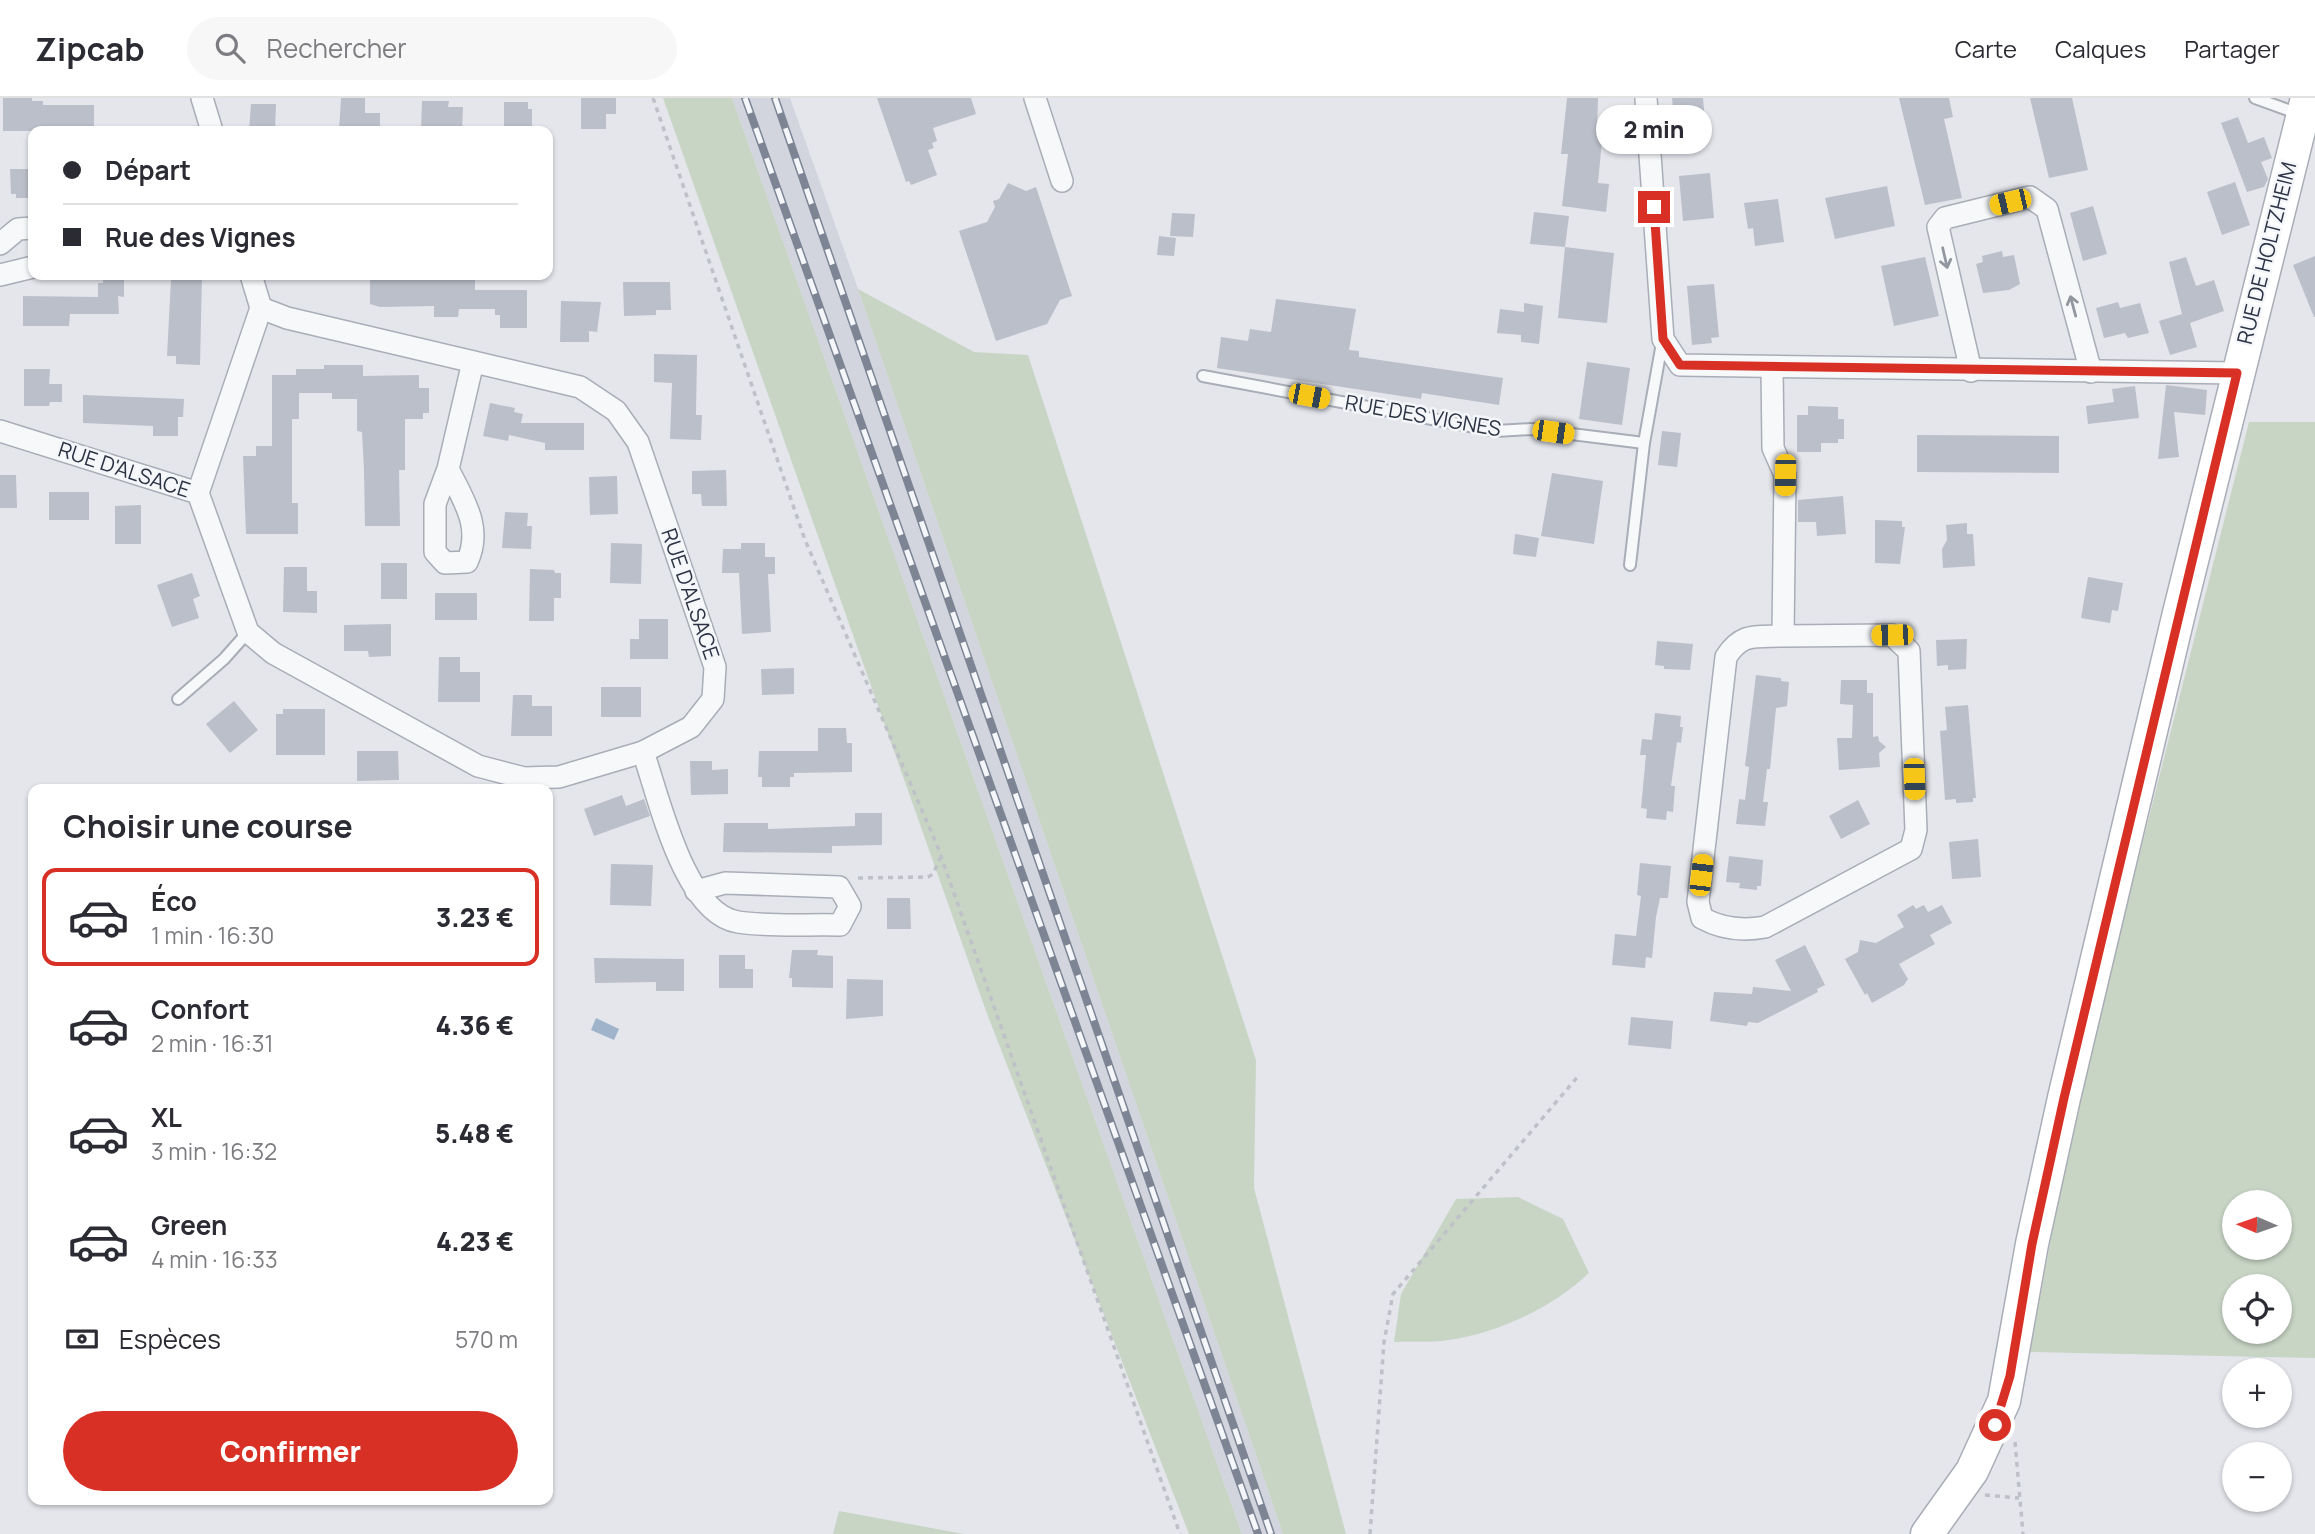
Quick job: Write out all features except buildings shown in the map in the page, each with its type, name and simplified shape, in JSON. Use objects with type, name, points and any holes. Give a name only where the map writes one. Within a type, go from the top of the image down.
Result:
[{"type":"main road","name":"RUE DE HOLTZHEIM","points":[[1927,1534],[1972,1471],[2004,1401],[2032,1244],[2062,1111],[2237,373],[2302,123]]},
{"type":"street","points":[[202,98],[210,126]]},
{"type":"street","points":[[1035,98],[1062,181]]},
{"type":"street","points":[[1646,98],[1663,339],[1680,365],[2237,373]]},
{"type":"street","points":[[1971,370],[1938,227],[1945,218],[2030,197],[2047,209],[2091,372]]},
{"type":"street","points":[[0,244],[18,229],[28,229]]},
{"type":"street","points":[[0,275],[28,268]]},
{"type":"street","points":[[198,493],[261,308],[253,280]]},
{"type":"street","name":"RUE D'ALSACE","points":[[0,431],[198,493],[248,632],[272,653],[478,766],[524,778],[559,777],[643,752],[691,727],[713,699],[715,667],[638,442],[616,411],[580,387],[287,318],[261,308]]},
{"type":"street","points":[[448,469],[473,362]]},
{"type":"street","points":[[1772,368],[1773,449],[1785,475],[1783,636]]},
{"type":"street","points":[[1892,635],[1909,651],[1916,830],[1911,849],[1765,928],[1750,930],[1716,926],[1702,918],[1698,902],[1726,657],[1736,643],[1746,638],[1783,636],[1892,635]]},
{"type":"street","points":[[643,752],[679,855],[696,891],[713,912],[736,922],[840,925],[850,906],[839,887],[725,883],[696,891]]},
{"type":"lane","points":[[2255,98],[2302,123]]},
{"type":"lane","points":[[1630,565],[1644,443],[1663,339]]},
{"type":"lane","name":"RUE DES VIGNES","points":[[1203,376],[1496,431],[1531,429],[1644,443]]},
{"type":"lane","points":[[178,699],[224,659],[248,632]]},
{"type":"path","points":[[653,98],[805,540],[941,856],[1180,1534]]},
{"type":"path","points":[[839,887],[861,877],[928,877],[933,874],[941,856]]},
{"type":"path","points":[[1370,1534],[1384,1342],[1393,1294],[1580,1074]]},
{"type":"path","points":[[2004,1401],[2016,1445],[2024,1534]]},
{"type":"shaded area","points":[[732,98],[790,98],[858,289],[1283,1534],[1242,1534]]},
{"type":"green space","points":[[663,98],[732,98],[1242,1534],[1189,1534],[986,1011]]},
{"type":"green space","points":[[858,289],[974,352],[1028,355],[1256,1060],[1254,1188],[1346,1534],[1283,1534]]},
{"type":"green space","points":[[2249,422],[2315,422],[2315,1358],[2030,1352],[2075,1110]]},
{"type":"green space","points":[[1518,1197],[1563,1219],[1589,1273],[1559,1297],[1506,1325],[1449,1340],[1394,1342],[1401,1294],[1456,1199]]},
{"type":"green space","points":[[839,1511],[964,1534],[833,1534]]},
{"type":"water","points":[[596,1018],[619,1029],[614,1040],[591,1030]]},
{"type":"railway","points":[[745,98],[1258,1534]]},
{"type":"railway","points":[[775,98],[1271,1534]]},
{"type":"route","points":[[1654,207],[1663,339],[1680,365],[2237,373],[2064,1098],[2032,1244],[2010,1376],[1995,1425]]}]
